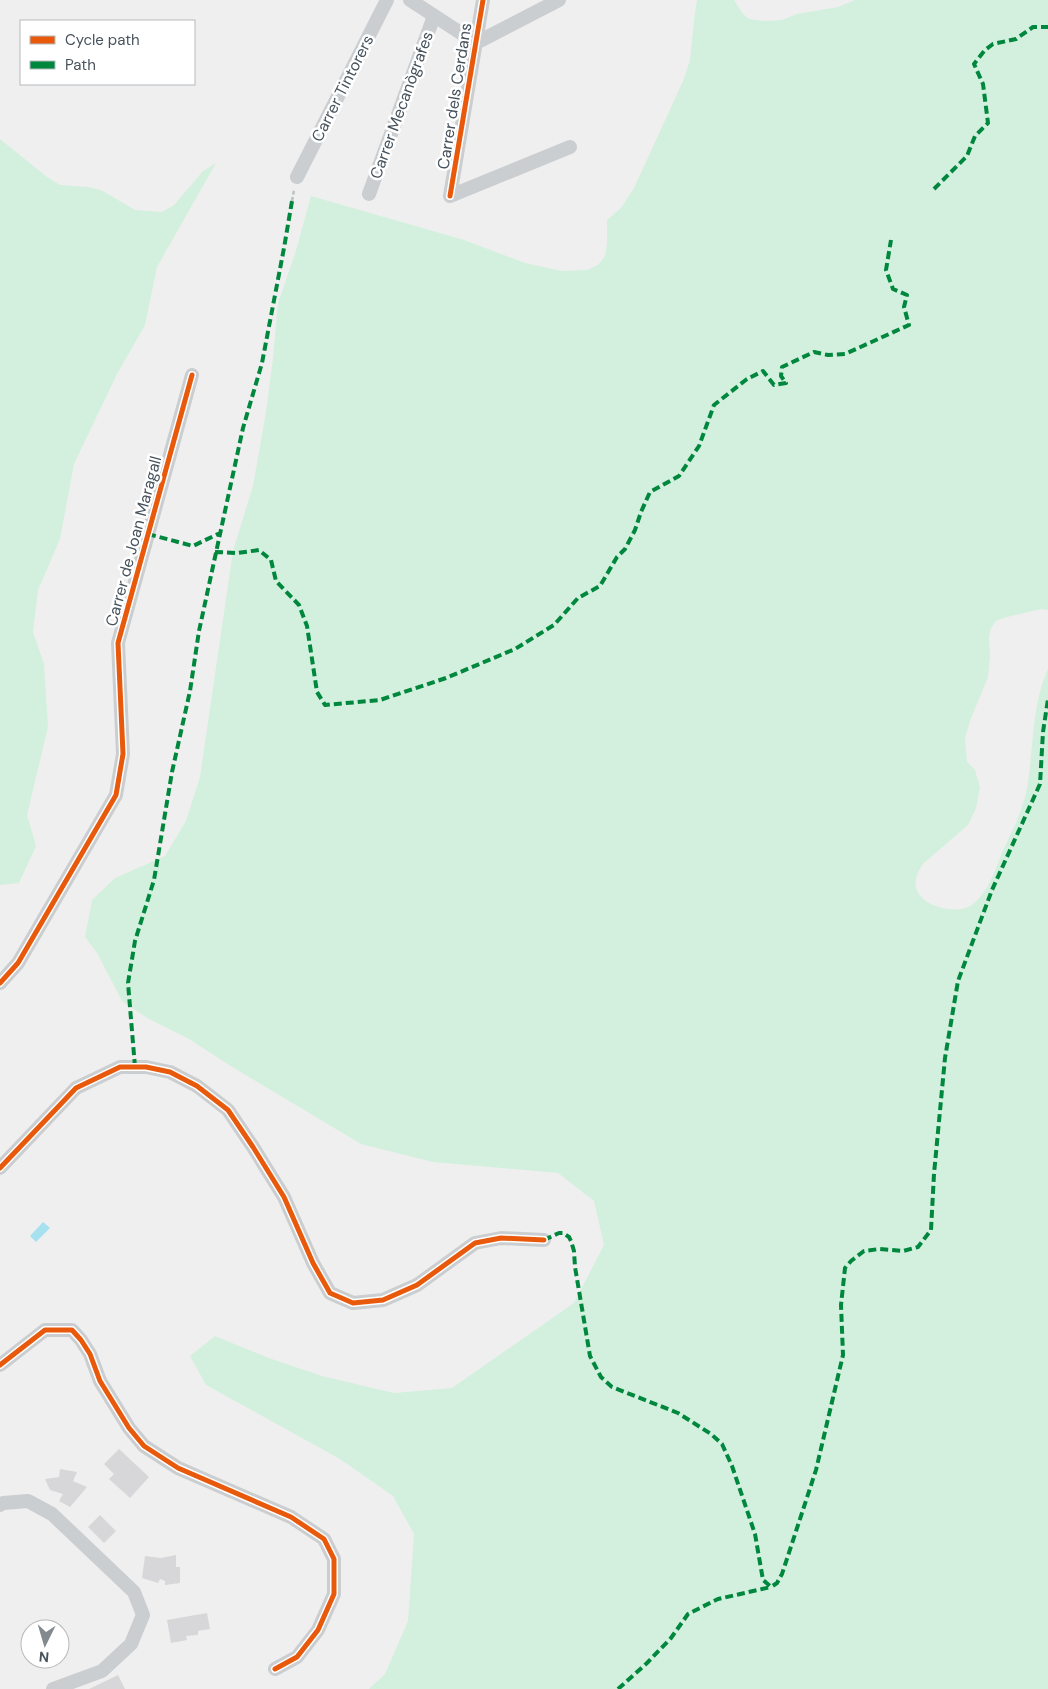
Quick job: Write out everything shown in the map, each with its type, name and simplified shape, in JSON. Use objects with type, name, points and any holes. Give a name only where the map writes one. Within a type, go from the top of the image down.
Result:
[{"type":"street","name":"Carrer Tintorers","points":[[297,177],[388,0]]},
{"type":"street","points":[[410,0],[476,43],[559,0]]},
{"type":"street","name":"Carrer dels Cerdans","points":[[483,0],[450,196],[570,147]]},
{"type":"street","name":"Carrer Mecanògrafes","points":[[368,194],[434,16]]},
{"type":"street","name":"Carrer de Joan Maragall","points":[[0,984],[18,963],[116,795],[123,754],[118,643],[192,375]]},
{"type":"street","points":[[0,1168],[76,1088],[120,1067],[146,1066],[170,1072],[197,1086],[228,1110],[284,1197],[313,1264],[330,1293],[353,1303],[383,1300],[417,1285],[475,1243],[501,1238],[544,1240]]},
{"type":"street","points":[[0,1365],[45,1330],[72,1330],[90,1354],[100,1381],[129,1428],[144,1446],[178,1468],[291,1517],[324,1538],[334,1559],[334,1594],[318,1630],[297,1657],[275,1669]]},
{"type":"street","points":[[0,1505],[3,1503],[28,1501],[52,1514],[134,1592],[143,1615],[131,1644],[102,1670],[52,1689]]},
{"type":"green space","points":[[697,0],[734,0],[743,14],[749,19],[765,21],[782,20],[797,14],[838,7],[855,0],[1048,0],[1048,610],[1041,609],[1003,618],[996,621],[991,628],[989,636],[988,677],[965,738],[967,762],[975,770],[980,788],[976,808],[968,825],[924,863],[917,877],[916,888],[921,897],[930,904],[954,909],[965,908],[973,904],[986,888],[1023,806],[1036,713],[1048,669],[1048,1689],[369,1689],[385,1674],[408,1621],[414,1534],[393,1496],[340,1459],[206,1385],[190,1356],[215,1336],[269,1358],[322,1376],[394,1393],[452,1388],[574,1303],[604,1245],[594,1201],[558,1173],[433,1162],[361,1144],[189,1039],[147,1018],[122,1001],[97,953],[85,937],[92,900],[115,878],[165,856],[186,821],[200,777],[233,551],[253,486],[266,412],[278,303],[295,254],[311,196],[464,240],[525,263],[562,271],[587,270],[598,265],[605,256],[607,220],[621,208],[634,188],[683,81],[690,60]]},
{"type":"green space","points":[[0,139],[47,177],[60,185],[101,190],[135,210],[162,212],[174,205],[203,171],[216,163],[157,267],[145,325],[117,374],[74,464],[60,539],[38,590],[33,632],[44,664],[48,727],[27,815],[36,846],[19,883],[0,885]]},
{"type":"water","points":[[43,1222],[50,1228],[36,1242],[30,1236]]},
{"type":"building","points":[[119,1449],[149,1477],[130,1498],[109,1479],[114,1474],[104,1464]]},
{"type":"building","points":[[60,1469],[77,1472],[73,1481],[87,1487],[70,1507],[59,1501],[63,1494],[50,1490],[45,1479],[59,1477]]},
{"type":"building","points":[[100,1515],[116,1531],[104,1543],[88,1527]]},
{"type":"building","points":[[176,1555],[176,1567],[180,1567],[180,1583],[165,1585],[165,1581],[160,1579],[158,1583],[142,1578],[145,1556],[161,1558]]},
{"type":"building","points":[[207,1613],[210,1629],[198,1631],[198,1635],[186,1636],[187,1640],[171,1643],[167,1620]]},
{"type":"building","points":[[118,1675],[125,1689],[89,1689]]},
{"type":"marked path","points":[[934,189],[967,156],[975,136],[988,123],[983,84],[974,64],[985,50],[993,44],[1016,39],[1033,27],[1048,27]]},
{"type":"marked path","points":[[135,1067],[128,983],[135,941],[154,880],[172,772],[190,691],[199,631],[243,428],[262,363],[292,201]]},
{"type":"marked path","points":[[215,552],[237,553],[259,550],[271,560],[276,581],[299,605],[307,626],[317,692],[325,705],[380,700],[446,678],[515,649],[554,625],[578,598],[600,586],[617,557],[625,549],[635,530],[650,492],[679,476],[699,446],[714,405],[747,379],[763,371],[774,385],[786,383],[781,376],[782,367],[814,352],[828,355],[845,354],[909,325],[904,307],[907,295],[893,289],[886,270],[891,240]]},
{"type":"marked path","points":[[148,534],[193,546],[220,533]]},
{"type":"marked path","points":[[544,1240],[563,1233],[571,1241],[590,1356],[601,1377],[612,1387],[678,1413],[711,1434],[722,1444],[732,1466],[755,1534],[763,1580],[771,1587],[777,1583],[782,1574],[816,1470],[843,1355],[841,1305],[845,1268],[864,1251],[879,1249],[903,1251],[918,1247],[931,1230],[934,1174],[945,1058],[958,981],[992,890],[1040,784],[1043,732],[1048,699]]},
{"type":"marked path","points":[[618,1689],[671,1638],[688,1614],[718,1599],[771,1587]]},
{"type":"cycle path","points":[[450,196],[483,0]]},
{"type":"cycle path","points":[[0,983],[18,963],[116,795],[123,754],[118,643],[192,375]]},
{"type":"cycle path","points":[[0,1168],[76,1088],[120,1067],[146,1067],[170,1072],[197,1086],[228,1110],[284,1197],[313,1263],[330,1293],[353,1303],[383,1300],[417,1285],[475,1243],[501,1238],[544,1240]]},
{"type":"cycle path","points":[[0,1365],[45,1330],[72,1330],[90,1354],[100,1381],[129,1428],[144,1446],[178,1468],[291,1517],[324,1539],[334,1559],[334,1594],[318,1630],[297,1657],[275,1669]]}]
